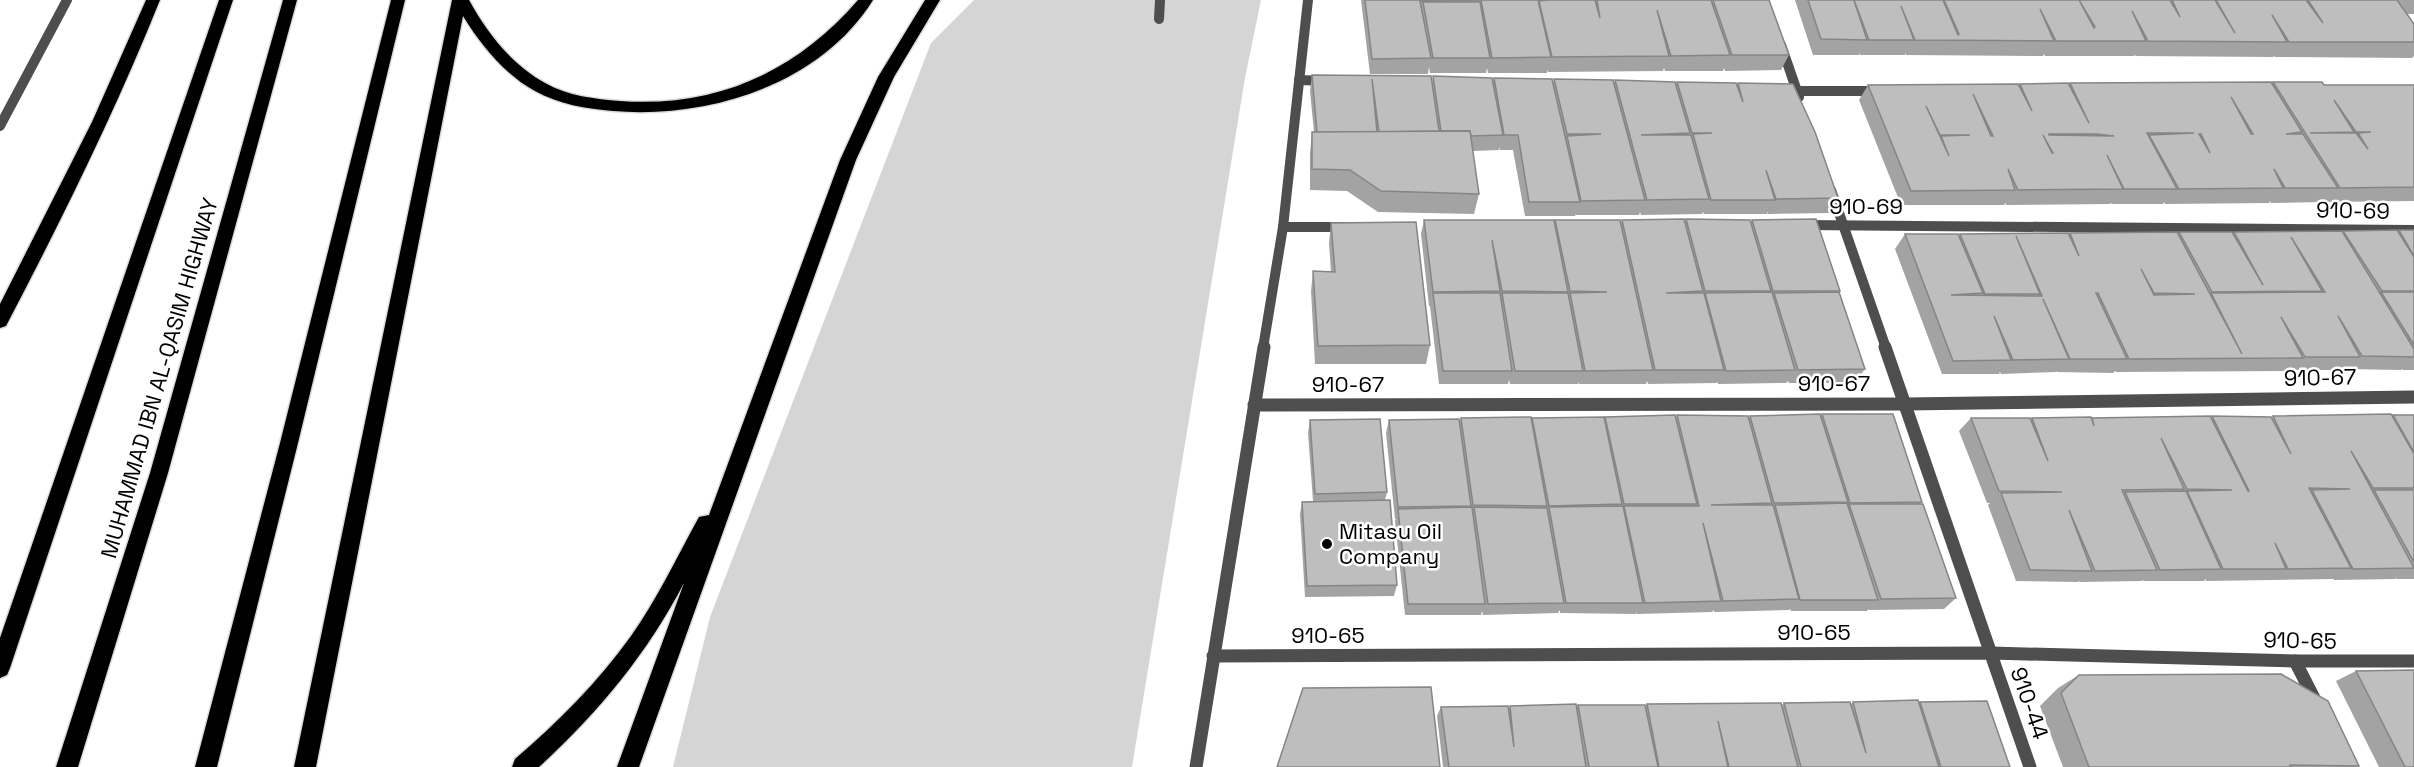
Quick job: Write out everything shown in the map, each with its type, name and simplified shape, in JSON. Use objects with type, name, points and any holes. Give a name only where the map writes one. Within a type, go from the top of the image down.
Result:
[{"type":"highway","points":[[0,321],[45,234],[139,37],[153,0]]},
{"type":"highway","points":[[0,668],[226,0]]},
{"type":"highway","name":"MUHAMMAD IBN AL-QASIM HIGHWAY","points":[[67,767],[159,473],[290,0]]},
{"type":"highway","points":[[206,767],[289,443],[398,0]]},
{"type":"highway","points":[[460,0],[488,42],[508,63],[533,83],[551,92],[594,104],[643,108],[693,104],[741,91],[785,71],[825,45],[849,22],[866,0]]},
{"type":"highway","points":[[305,767],[460,0]]},
{"type":"highway","points":[[628,767],[833,197],[858,137],[912,31],[933,0]]},
{"type":"highway","points":[[523,767],[558,737],[596,697],[639,641],[731,479]]},
{"type":"street","points":[[0,126],[67,0]]},
{"type":"street","points":[[1159,18],[1160,0]]},
{"type":"street","points":[[1196,767],[1283,227],[1308,0]]},
{"type":"street","points":[[1776,30],[1805,113]]},
{"type":"street","points":[[1299,80],[1334,81]]},
{"type":"street","points":[[1773,90],[1892,91]]},
{"type":"street","name":"910-44","points":[[1828,180],[2030,767]]},
{"type":"street","name":"910-69","points":[[1795,225],[2414,230]]},
{"type":"street","points":[[1283,227],[1354,227]]},
{"type":"street","name":"910-67","points":[[1254,405],[1905,404],[2414,397]]},
{"type":"street","name":"910-65","points":[[1213,656],[1991,653],[2414,662]]},
{"type":"street","points":[[2295,661],[2322,714]]},
{"type":"shaded area","points":[[974,0],[1261,0],[1245,78],[1132,767],[673,767],[710,617],[931,43]]},
{"type":"building","points":[[1365,0],[1480,0],[1420,1],[1431,58],[1372,59]]},
{"type":"building","points":[[1481,0],[1538,0],[1551,57],[1492,58]]},
{"type":"building","points":[[1595,0],[1600,18],[1597,0],[1711,0],[1730,55],[1671,56],[1657,10],[1669,56],[1552,57],[1539,1]]},
{"type":"building","points":[[1713,0],[1769,0],[1789,55],[1732,55]]},
{"type":"building","points":[[1808,0],[1854,0],[1867,40],[1821,39]]},
{"type":"building","points":[[1854,0],[1943,0],[1958,35],[1944,0],[2079,0],[2170,0],[2180,17],[2172,0],[2215,0],[2235,33],[2216,0],[2306,0],[2323,23],[2308,0],[2397,0],[2414,24],[2414,42],[2289,42],[2272,15],[2287,42],[2148,41],[2132,11],[2146,41],[2056,41],[2040,9],[2054,41],[1915,40],[1901,6],[1914,40],[1869,40]]},
{"type":"building","points":[[1423,2],[1480,2],[1490,58],[1433,58]]},
{"type":"building","points":[[1312,75],[1431,76],[1439,131],[1379,132],[1372,79],[1377,132],[1317,132]]},
{"type":"building","points":[[1433,76],[1492,78],[1503,135],[1471,136],[1470,131],[1441,131]]},
{"type":"building","points":[[1494,78],[1552,79],[1580,202],[1529,202],[1518,135],[1504,135]]},
{"type":"building","points":[[1554,79],[1613,80],[1645,200],[1581,201],[1567,136],[1601,134],[1567,134]]},
{"type":"building","points":[[1615,80],[1675,82],[1690,133],[1641,135],[1691,135],[1709,199],[1647,200]]},
{"type":"building","points":[[1677,82],[1736,83],[1743,102],[1738,83],[1793,84],[1815,132],[1838,198],[1776,199],[1766,170],[1775,200],[1711,200],[1693,134],[1712,133],[1692,133]]},
{"type":"building","points":[[2271,82],[2302,132],[2286,134],[2303,134],[2338,188],[2285,188],[2274,169],[2283,188],[2179,189],[2149,135],[2194,133],[2147,133],[2177,189],[2124,189],[2107,155],[2123,189],[2018,190],[2008,169],[2015,190],[1911,191],[1868,85],[2018,84],[2032,111],[2020,84],[2068,83],[2089,123],[2070,83]],"holes":[[[1973,94],[1993,136],[1991,136]],[[2231,97],[2253,134],[2251,134]],[[1926,106],[1940,135],[1970,135],[1941,136],[1949,156]],[[2096,134],[2114,136],[2049,135]]]},
{"type":"building","points":[[2273,82],[2322,82],[2324,85],[2414,85],[2414,187],[2340,188]],"holes":[[[2334,100],[2356,132],[2371,132],[2358,133],[2368,149],[2356,133],[2310,133],[2354,132]]]},
{"type":"building","points":[[1470,131],[1479,194],[1381,191],[1350,170],[1312,169],[1312,132]]},
{"type":"building","points":[[1684,219],[1703,291],[1666,293],[1704,293],[1724,370],[1655,370],[1622,220]]},
{"type":"building","points":[[1686,219],[1750,220],[1771,291],[1705,291]]},
{"type":"building","points":[[1816,219],[1840,291],[1773,291],[1752,220]]},
{"type":"building","points":[[1424,220],[1554,220],[1568,292],[1502,291],[1492,240],[1500,291],[1433,292]]},
{"type":"building","points":[[1555,220],[1620,220],[1653,370],[1585,371],[1570,293],[1607,292],[1570,291]]},
{"type":"building","points":[[1416,222],[1430,345],[1318,346],[1313,271],[1335,272],[1331,223]]},
{"type":"building","points":[[2397,230],[2414,257],[2414,291],[2382,291],[2343,231]]},
{"type":"building","points":[[2399,230],[2414,230],[2414,256]]},
{"type":"building","points":[[2342,231],[2414,349],[2414,357],[2362,356],[2338,316],[2360,357],[2305,357],[2281,317],[2303,358],[2129,359],[2096,293],[2127,359],[2070,359],[2043,299],[2069,359],[2013,360],[1994,316],[2011,360],[1953,361],[1905,234],[1958,234],[1983,293],[1951,295],[2042,296],[2016,236],[2040,294],[1985,294],[1960,234],[2068,233],[2079,256],[2070,233],[2177,232],[2242,354],[2211,293],[2325,292],[2291,237],[2322,291],[2212,292],[2179,232],[2232,232],[2263,285],[2234,232]],"holes":[[[2141,269],[2154,293],[2195,294],[2154,295]]]},
{"type":"building","points":[[1772,292],[1795,370],[1726,371],[1705,293]]},
{"type":"building","points":[[1839,292],[1865,369],[1798,370],[1774,293]]},
{"type":"building","points":[[2381,292],[2414,292],[2414,345]]},
{"type":"building","points":[[1433,293],[1500,293],[1512,371],[1443,371]]},
{"type":"building","points":[[1502,293],[1568,293],[1583,371],[1515,371]]},
{"type":"building","points":[[1820,414],[1848,502],[1774,503],[1750,416]]},
{"type":"building","points":[[1822,414],[1893,414],[1922,502],[1850,503]]},
{"type":"building","points":[[2391,414],[2414,454],[2414,488],[2373,488],[2351,451],[2414,568],[2353,569],[2312,490],[2350,489],[2309,488],[2351,568],[2288,569],[2275,543],[2286,569],[2223,569],[2187,491],[2232,490],[2187,489],[2161,438],[2184,489],[2122,490],[2157,570],[2095,571],[2069,510],[2092,571],[2030,570],[2001,493],[2062,492],[1999,491],[1971,418],[2030,418],[2048,461],[2032,418],[2091,417],[2094,426],[2092,418],[2210,416],[2249,491],[2212,416],[2271,417],[2291,454],[2273,416]]},
{"type":"building","points":[[1675,415],[1697,504],[1624,504],[1605,417]]},
{"type":"building","points":[[1677,415],[1748,416],[1772,503],[1711,505],[1773,505],[1799,599],[1723,601],[1703,523],[1721,601],[1645,603],[1624,506],[1699,506]]},
{"type":"building","points":[[2393,415],[2414,415],[2414,452]]},
{"type":"building","points":[[1531,417],[1547,506],[1473,505],[1461,418]]},
{"type":"building","points":[[1604,417],[1622,504],[1549,506],[1532,418]]},
{"type":"building","points":[[1380,419],[1387,492],[1315,494],[1310,420]]},
{"type":"building","points":[[1459,419],[1471,506],[1398,507],[1389,420]]},
{"type":"building","points":[[2374,490],[2414,490],[2414,562]]},
{"type":"building","points":[[2186,491],[2221,569],[2160,570],[2125,492]]},
{"type":"building","points":[[1390,500],[1397,585],[1307,586],[1302,502]]},
{"type":"building","points":[[1847,503],[1878,600],[1800,600],[1775,505]]},
{"type":"building","points":[[1849,504],[1923,504],[1956,598],[1881,599]]},
{"type":"building","points":[[1623,506],[1643,603],[1566,603],[1549,507]]},
{"type":"building","points":[[1472,507],[1485,604],[1408,604],[1398,509]]},
{"type":"building","points":[[1474,507],[1547,508],[1564,603],[1488,604]]},
{"type":"building","points":[[2414,670],[2414,767],[2405,767],[2356,671]]},
{"type":"building","points":[[2281,674],[2328,701],[2359,766],[2089,767],[2061,693],[2079,675]]},
{"type":"building","points":[[1431,687],[1440,767],[1277,767],[1303,688]]},
{"type":"building","points":[[1918,700],[1939,767],[1801,767],[1784,703],[1850,702],[1866,753],[1853,702]]},
{"type":"building","points":[[1987,701],[2010,767],[1941,767],[1920,702]]},
{"type":"building","points":[[1781,703],[1798,767],[1729,767],[1718,721],[1728,767],[1659,767],[1647,704]]},
{"type":"building","points":[[1576,704],[1586,767],[1449,767],[1441,707],[1508,706],[1514,747],[1510,706]]},
{"type":"building","points":[[1578,705],[1645,705],[1658,767],[1589,767]]},
{"type":"place","name":"Mitasu Oil Company","points":[[1327,544]]}]
